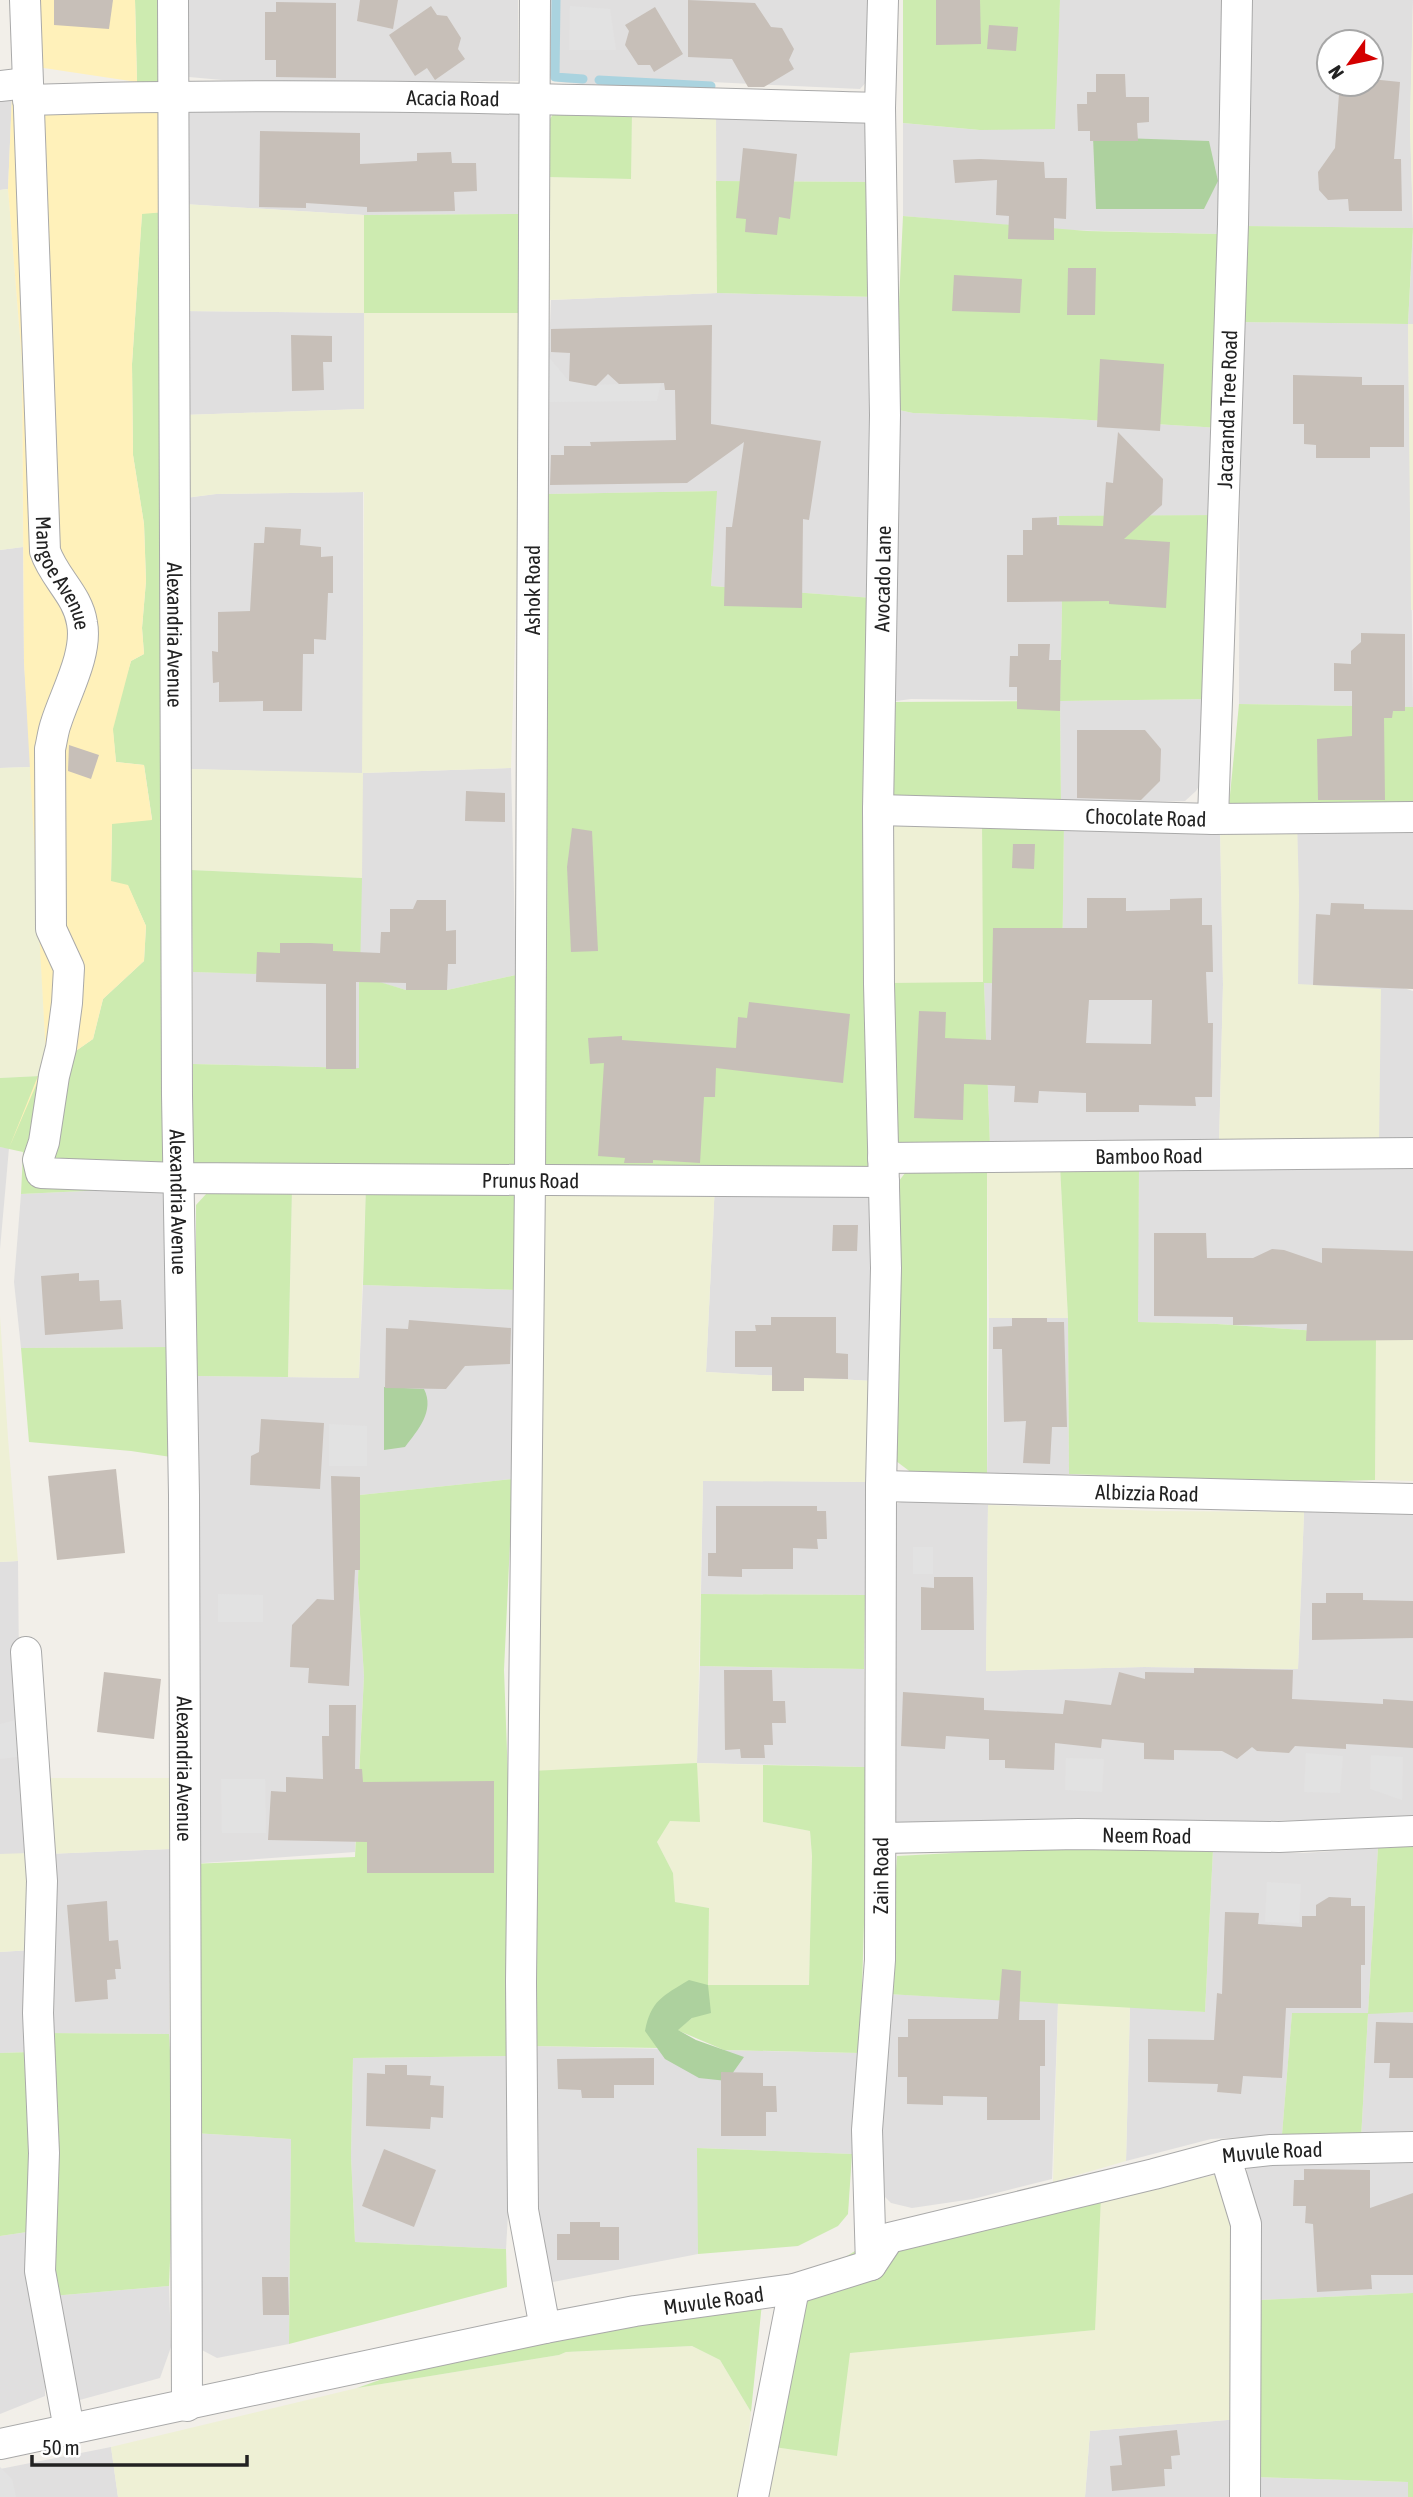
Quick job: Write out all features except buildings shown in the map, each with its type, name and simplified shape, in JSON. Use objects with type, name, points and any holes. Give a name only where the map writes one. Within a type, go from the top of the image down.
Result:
[{"type":"street","name":"Mangoe Avenue","points":[[25,0],[18,90],[45,551],[54,573],[70,592],[82,622],[82,646],[50,749],[51,929],[69,968],[61,1048],[44,1142],[38,1160],[41,1173]]},
{"type":"street","name":"Alexandria Avenue","points":[[173,0],[178,1178],[184,1495],[187,2406]]},
{"type":"street","name":"Ashok Road","points":[[535,0],[530,1180],[521,1982],[523,2210],[545,2329]]},
{"type":"street","name":"Avocado Lane","points":[[883,0],[880,108],[885,415],[878,810],[884,1170]]},
{"type":"street","name":"Jacaranda Tree Road","points":[[1213,819],[1233,224],[1237,0]]},
{"type":"street","name":"Acacia Road","points":[[18,90],[880,108]]},
{"type":"street","name":"Chocolate Road","points":[[878,810],[1213,819],[1413,817]]},
{"type":"street","name":"Bamboo Road","points":[[884,1170],[1413,1153]]},
{"type":"street","name":"Prunus Road","points":[[41,1173],[178,1178],[530,1180],[884,1170]]},
{"type":"street","name":"Zain Road","points":[[871,2265],[867,2130],[880,1960],[881,1486],[886,1280],[884,1170]]},
{"type":"street","name":"Albizzia Road","points":[[881,1486],[1413,1499]]},
{"type":"street","points":[[26,1652],[42,1881],[38,2013],[44,2152],[40,2271],[69,2429]]},
{"type":"street","name":"Neem Road","points":[[881,1838],[1078,1833],[1279,1837],[1413,1831]]},
{"type":"street","name":"Muvule Road","points":[[0,2444],[635,2311],[793,2289],[871,2265],[889,2238],[1225,2155],[1271,2150],[1413,2147]]},
{"type":"street","points":[[1225,2155],[1246,2224],[1245,2497]]},
{"type":"street","points":[[753,2497],[793,2289]]},
{"type":"shaded area","points":[[189,0],[518,0],[518,81],[365,82],[189,77]]},
{"type":"shaded area","points":[[548,0],[877,0],[870,78],[860,89],[711,82],[602,86],[558,82],[550,76],[547,67]]},
{"type":"shaded area","points":[[1060,0],[1227,0],[1217,234],[1066,230],[903,216],[903,123],[980,130],[1058,33]]},
{"type":"shaded area","points":[[1249,0],[1413,0],[1410,125],[1413,228],[1240,226]]},
{"type":"shaded area","points":[[570,6],[610,9],[616,50],[569,50]]},
{"type":"shaded area","points":[[12,95],[8,189],[0,190],[0,96]]},
{"type":"shaded area","points":[[189,104],[525,111],[525,214],[364,215],[183,204]]},
{"type":"shaded area","points":[[716,114],[870,123],[875,182],[716,181]]},
{"type":"shaded area","points":[[1413,230],[1413,324],[1408,324]]},
{"type":"shaded area","points":[[717,293],[877,297],[873,598],[711,586],[716,491],[548,494],[547,402],[551,300]]},
{"type":"shaded area","points":[[182,311],[364,313],[365,409],[184,415]]},
{"type":"shaded area","points":[[1240,322],[1408,324],[1413,707],[1239,704]]},
{"type":"shaded area","points":[[548,356],[569,381],[586,385],[661,383],[657,401],[547,402]]},
{"type":"shaded area","points":[[894,409],[913,413],[1220,428],[1218,515],[1059,517],[1062,608],[1060,701],[911,699],[889,702]]},
{"type":"shaded area","points":[[363,492],[363,773],[511,768],[516,975],[447,990],[406,990],[360,977],[359,1068],[193,1064],[193,972],[359,976],[362,774],[187,769],[185,498],[216,494]]},
{"type":"shaded area","points":[[23,547],[24,662],[31,767],[0,768],[0,550]]},
{"type":"shaded area","points":[[1213,699],[1206,775],[1196,791],[1185,801],[1061,804],[1060,701]]},
{"type":"shaded area","points":[[1297,820],[1413,820],[1413,983],[1385,982],[1413,991],[1413,1144],[1379,1144],[1298,984]]},
{"type":"shaded area","points":[[1064,822],[1220,824],[1223,985],[1219,1146],[990,1146],[984,983],[1062,983]]},
{"type":"shaded area","points":[[0,1147],[9,1148],[0,1249]]},
{"type":"shaded area","points":[[1413,1163],[1413,1318],[1376,1335],[1217,1324],[1137,1322],[1139,1166]]},
{"type":"shaded area","points":[[715,1183],[867,1189],[875,1207],[873,1381],[706,1372]]},
{"type":"shaded area","points":[[169,1187],[170,1347],[21,1348],[14,1282],[21,1194]]},
{"type":"shaded area","points":[[363,1285],[519,1290],[513,1479],[360,1495],[358,1583],[364,1676],[355,1852],[190,1864],[196,1376],[359,1378]]},
{"type":"shaded area","points":[[989,1318],[1068,1318],[1069,1474],[987,1479]]},
{"type":"shaded area","points":[[329,1424],[367,1426],[367,1466],[329,1466]]},
{"type":"shaded area","points":[[703,1480],[865,1482],[865,1595],[701,1594]]},
{"type":"shaded area","points":[[910,1499],[988,1505],[986,1671],[1144,1667],[1298,1669],[1304,1512],[1413,1514],[1413,1819],[895,1825],[885,1520],[893,1505]]},
{"type":"shaded area","points":[[913,1547],[933,1547],[933,1574],[913,1574]]},
{"type":"shaded area","points":[[18,1561],[19,1669],[29,1854],[0,1855],[0,1562]]},
{"type":"shaded area","points":[[218,1594],[263,1595],[263,1622],[218,1622]]},
{"type":"shaded area","points":[[700,1666],[864,1669],[865,1767],[697,1763]]},
{"type":"shaded area","points":[[22,1714],[25,1756],[0,1759],[0,1724],[12,1721]]},
{"type":"shaded area","points":[[1306,1753],[1343,1756],[1340,1793],[1304,1792]]},
{"type":"shaded area","points":[[1371,1755],[1403,1757],[1402,1800],[1370,1789]]},
{"type":"shaded area","points":[[1066,1758],[1104,1759],[1102,1792],[1065,1790]]},
{"type":"shaded area","points":[[221,1779],[265,1779],[266,1833],[222,1833]]},
{"type":"shaded area","points":[[1378,1848],[1368,2013],[1413,2012],[1413,2138],[1361,2139],[1368,2014],[1292,2014],[1282,2135],[1211,2139],[1126,2161],[1130,2006],[1205,2012],[1213,1849],[1304,1853]]},
{"type":"shaded area","points":[[170,1849],[169,2034],[45,2033],[46,1854]]},
{"type":"shaded area","points":[[1267,1882],[1301,1884],[1299,1923],[1265,1922]]},
{"type":"shaded area","points":[[31,1950],[31,2052],[0,2053],[0,1952]]},
{"type":"shaded area","points":[[887,1994],[1058,2003],[1052,2179],[973,2199],[912,2208],[891,2203],[882,2194],[877,2179]]},
{"type":"shaded area","points":[[529,2046],[860,2053],[852,2154],[698,2148],[698,2254],[553,2282],[538,2274]]},
{"type":"shaded area","points":[[511,2056],[512,2144],[506,2249],[355,2242],[351,2156],[353,2058]]},
{"type":"shaded area","points":[[193,2133],[291,2139],[289,2344],[217,2358],[198,2348]]},
{"type":"shaded area","points":[[1251,2159],[1413,2159],[1413,2293],[1260,2300],[1246,2172]]},
{"type":"shaded area","points":[[34,2231],[44,2327],[45,2396],[0,2414],[0,2236]]},
{"type":"shaded area","points":[[169,2286],[171,2347],[160,2378],[76,2401],[52,2296]]},
{"type":"shaded area","points":[[1240,2419],[1239,2497],[1085,2497],[1090,2431]]},
{"type":"shaded area","points":[[111,2447],[118,2497],[0,2497],[0,2469]]},
{"type":"shaded area","points":[[0,2467],[12,2479],[16,2497],[0,2497]]},
{"type":"shaded area","points":[[1253,2477],[1408,2482],[1408,2497],[1253,2497]]},
{"type":"green space","points":[[135,0],[163,0],[164,85],[137,82]]},
{"type":"green space","points":[[903,0],[1060,0],[1055,129],[980,130],[903,123]]},
{"type":"green space","points":[[1413,0],[1413,225],[1410,125]]},
{"type":"green space","points":[[558,109],[632,113],[631,179],[547,177],[546,131]]},
{"type":"green space","points":[[632,113],[716,114],[717,293],[549,300],[547,177],[630,179]]},
{"type":"green space","points":[[1093,137],[1209,141],[1218,181],[1204,209],[1096,209]]},
{"type":"green space","points":[[716,181],[875,182],[877,297],[717,293]]},
{"type":"green space","points":[[8,189],[22,362],[23,547],[0,550],[0,190]]},
{"type":"green space","points":[[183,204],[364,215],[364,312],[525,313],[511,768],[363,773],[362,878],[191,870],[187,769],[362,773],[364,492],[216,494],[185,498],[184,415],[364,409],[364,313],[182,311]]},
{"type":"green space","points":[[165,212],[169,1187],[21,1194],[23,1152],[0,1147],[0,1078],[40,1076],[93,1039],[103,999],[144,961],[146,926],[128,886],[111,882],[112,823],[152,819],[144,765],[116,762],[112,722],[131,661],[144,654],[144,524],[133,455],[132,364],[142,213]]},
{"type":"green space","points":[[525,214],[525,313],[364,313],[364,215]]},
{"type":"green space","points":[[903,216],[1087,231],[1217,234],[1220,428],[913,413],[894,409]]},
{"type":"green space","points":[[1240,226],[1413,228],[1408,324],[1240,322]]},
{"type":"green space","points":[[1408,324],[1413,324],[1413,610],[1411,610]]},
{"type":"green space","points":[[717,491],[711,586],[873,598],[863,802],[867,915],[869,1181],[527,1186],[547,967],[548,494]]},
{"type":"green space","points":[[1218,515],[1213,699],[1060,701],[1062,608],[1059,516]]},
{"type":"green space","points":[[1060,701],[1061,804],[905,802],[894,795],[889,780],[889,702]]},
{"type":"green space","points":[[1239,704],[1413,707],[1413,821],[1228,815]]},
{"type":"green space","points":[[31,767],[46,1056],[40,1076],[0,1078],[0,768]]},
{"type":"green space","points":[[1297,820],[1298,984],[1381,989],[1379,1144],[1219,1146],[1223,985],[1220,824]]},
{"type":"green space","points":[[982,821],[984,983],[889,983],[887,835],[898,822]]},
{"type":"green space","points":[[982,821],[1064,822],[1062,984],[984,983],[990,1146],[905,1148],[890,1134],[889,983],[983,982]]},
{"type":"green space","points":[[191,870],[362,878],[360,976],[406,990],[447,990],[516,975],[522,1073],[517,1168],[200,1170],[193,1162],[193,1064],[359,1068],[359,977],[193,972]]},
{"type":"green space","points":[[1060,1166],[1068,1318],[989,1318],[987,1170]]},
{"type":"green space","points":[[1060,1166],[1139,1166],[1138,1322],[1217,1324],[1376,1335],[1375,1480],[1304,1482],[1069,1474],[1068,1318]]},
{"type":"green space","points":[[908,1169],[987,1170],[987,1479],[912,1473],[896,1461],[894,1193]]},
{"type":"green space","points":[[715,1183],[706,1372],[873,1381],[865,1482],[703,1481],[697,1763],[763,1765],[763,1822],[810,1831],[812,1856],[809,1986],[708,1985],[709,1908],[674,1902],[673,1873],[657,1842],[669,1821],[531,1771],[541,1199],[549,1194]]},
{"type":"green space","points":[[366,1185],[359,1378],[288,1377],[292,1188]]},
{"type":"green space","points":[[366,1185],[523,1189],[519,1290],[363,1285]]},
{"type":"green space","points":[[292,1188],[288,1377],[196,1376],[196,1205],[207,1193]]},
{"type":"green space","points":[[0,1316],[18,1561],[0,1562]]},
{"type":"green space","points":[[1413,1318],[1413,1481],[1375,1480],[1376,1335]]},
{"type":"green space","points":[[170,1347],[171,1457],[29,1442],[21,1348]]},
{"type":"green space","points":[[384,1387],[424,1389],[427,1397],[428,1405],[423,1420],[405,1447],[384,1450]]},
{"type":"green space","points":[[513,1479],[504,1670],[509,1805],[511,2056],[353,2058],[351,2156],[355,2242],[506,2249],[507,2287],[289,2344],[291,2139],[193,2133],[190,1864],[355,1857],[364,1676],[358,1583],[360,1495]]},
{"type":"green space","points":[[988,1505],[1156,1511],[1304,1512],[1298,1669],[1144,1667],[986,1671]]},
{"type":"green space","points":[[701,1594],[865,1595],[864,1669],[700,1666]]},
{"type":"green space","points":[[697,1763],[700,1822],[670,1821],[657,1842],[673,1873],[675,1902],[709,1908],[708,1985],[660,2048],[529,2046],[531,1771]]},
{"type":"green space","points":[[763,1765],[865,1767],[866,1858],[860,2053],[724,2050],[677,2030],[692,2018],[708,1985],[809,1985],[812,1856],[810,1831],[763,1822]]},
{"type":"green space","points":[[42,1778],[170,1778],[170,1849],[46,1854]]},
{"type":"green space","points":[[1122,1844],[1213,1849],[1205,2012],[887,1994],[897,1856]]},
{"type":"green space","points":[[1413,1846],[1413,2012],[1368,2014],[1361,2139],[1282,2135],[1292,2013],[1368,2013],[1378,1848]]},
{"type":"green space","points":[[29,1853],[31,1950],[0,1952],[0,1854]]},
{"type":"green space","points":[[689,1980],[708,1985],[711,2013],[692,2018],[678,2030],[696,2040],[744,2057],[727,2081],[699,2078],[665,2059],[645,2031],[655,2005]]},
{"type":"green space","points":[[1058,2003],[1130,2006],[1126,2161],[1053,2182]]},
{"type":"green space","points":[[45,2033],[169,2034],[175,2135],[169,2286],[52,2296]]},
{"type":"green space","points":[[31,2052],[34,2231],[0,2236],[0,2053]]},
{"type":"green space","points":[[697,2148],[852,2154],[848,2214],[838,2226],[798,2246],[698,2254]]},
{"type":"green space","points":[[1216,2175],[1235,2204],[1240,2419],[1090,2431],[1085,2497],[759,2497],[767,2446],[837,2455],[849,2353],[1094,2330],[1101,2197]]},
{"type":"green space","points":[[1101,2197],[1095,2330],[850,2353],[837,2456],[767,2446],[781,2312],[818,2274],[855,2251]]},
{"type":"green space","points":[[763,2293],[751,2412],[720,2360],[692,2346],[566,2352],[357,2388],[566,2314]]},
{"type":"green space","points":[[1413,2293],[1413,2497],[1408,2497],[1408,2482],[1253,2477],[1260,2300]]},
{"type":"green space","points":[[692,2346],[720,2360],[751,2412],[742,2497],[118,2497],[111,2447],[357,2388],[566,2352]]},
{"type":"sand","points":[[34,0],[135,0],[137,82],[37,67]]},
{"type":"sand","points":[[12,95],[164,101],[165,212],[142,214],[132,364],[133,455],[144,524],[144,654],[131,661],[113,729],[116,762],[144,765],[152,820],[112,824],[111,881],[128,885],[146,926],[144,961],[103,999],[93,1039],[40,1076],[9,1148],[46,1056],[24,662],[22,362],[8,189]]},
{"type":"waterway","points":[[556,0],[555,77],[583,79]]},
{"type":"waterway","points":[[599,80],[711,86]]}]
